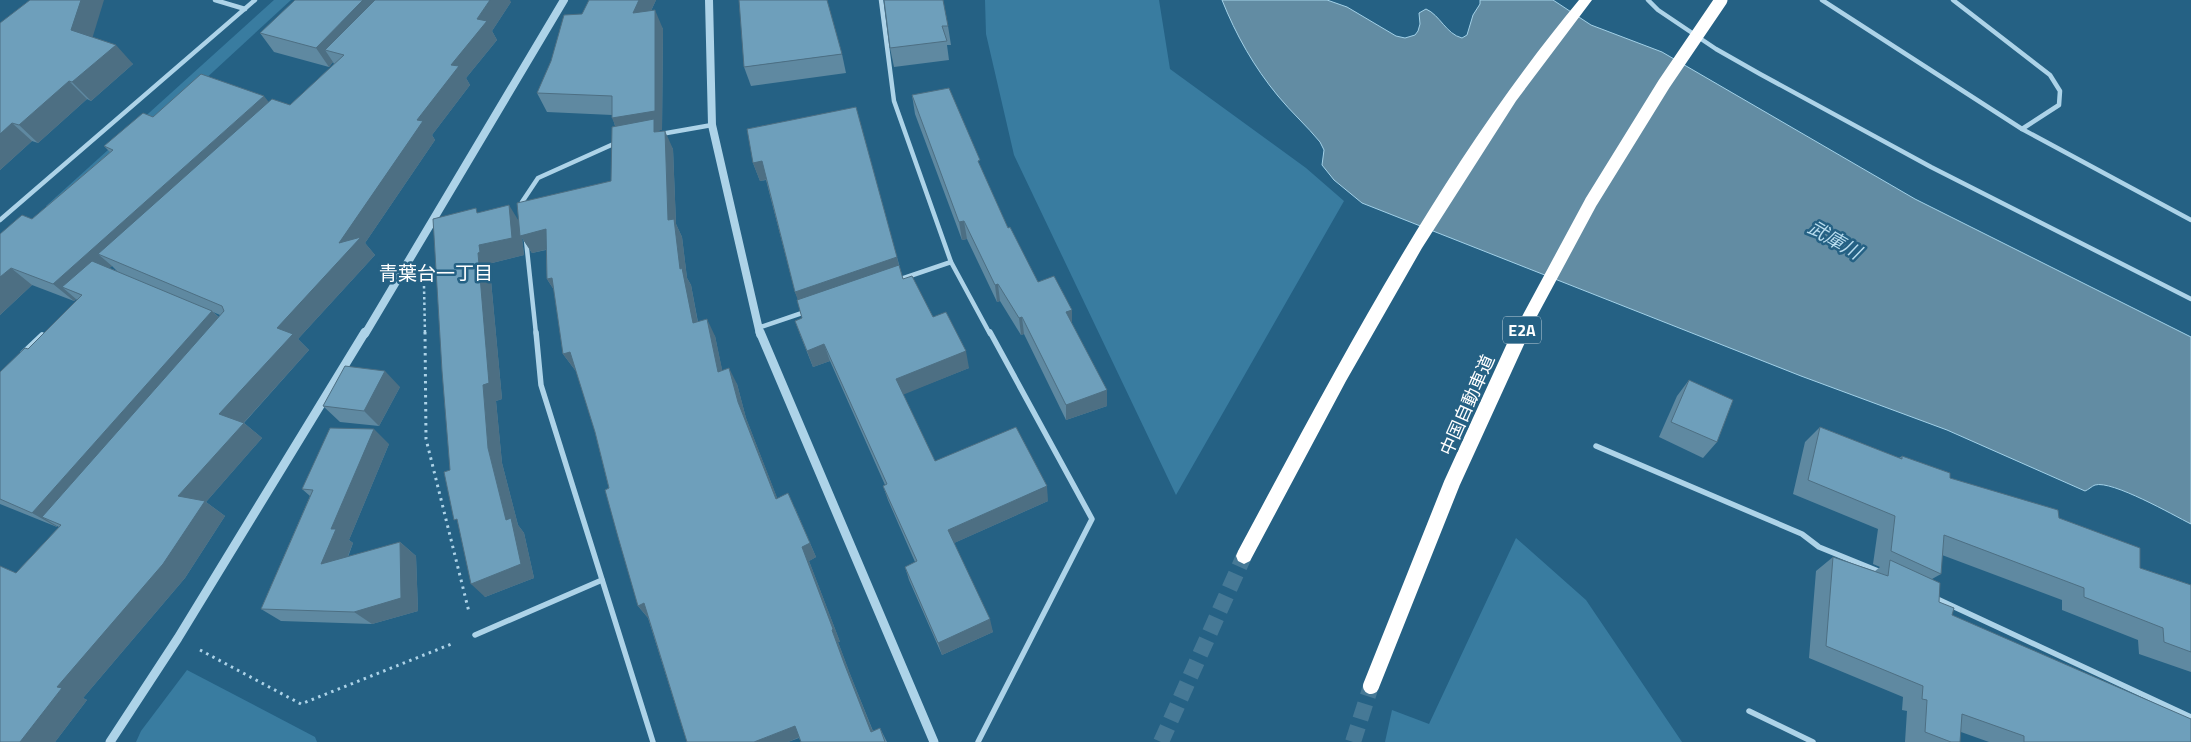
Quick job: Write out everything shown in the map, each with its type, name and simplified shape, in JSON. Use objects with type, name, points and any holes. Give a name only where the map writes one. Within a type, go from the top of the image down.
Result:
[{"type":"highway","points":[[1244,556],[1393,281],[1485,134],[1566,23],[1586,0]]},
{"type":"highway","name":"中国自動車道","points":[[1371,686],[1452,483],[1520,334],[1591,202],[1664,84],[1720,0]]},
{"type":"street","points":[[214,0],[245,9]]},
{"type":"street","points":[[0,220],[255,0]]},
{"type":"street","points":[[110,742],[178,638],[423,238],[564,0]]},
{"type":"street","points":[[710,0],[712,125],[758,328],[934,742]]},
{"type":"street","points":[[881,0],[894,101],[951,262],[1092,520],[978,742]]},
{"type":"street","points":[[1648,0],[1658,10],[1716,49],[1760,74],[1931,167],[2191,299]]},
{"type":"street","points":[[1822,0],[2022,128],[2191,220]]},
{"type":"street","points":[[1953,0],[2050,75],[2060,91],[2059,105],[2022,128]]},
{"type":"street","points":[[653,135],[712,125]]},
{"type":"street","points":[[523,212],[522,202],[538,178],[615,142],[624,140]]},
{"type":"street","points":[[525,231],[541,384],[653,742]]},
{"type":"street","points":[[896,281],[951,262]]},
{"type":"street","points":[[758,328],[813,309]]},
{"type":"street","points":[[15,360],[44,334]]},
{"type":"street","points":[[1596,446],[1802,534],[1819,547],[1889,576]]},
{"type":"street","points":[[474,635],[602,580]]},
{"type":"street","points":[[1925,593],[2191,718]]},
{"type":"street","points":[[1749,712],[1813,742]]},
{"type":"path","points":[[178,638],[301,704],[474,635],[426,439],[423,238]]},
{"type":"shaded area","points":[[274,0],[291,0],[62,211],[46,206]]},
{"type":"shaded area","points":[[985,0],[1159,0],[1170,69],[1306,168],[1344,201],[1176,495],[1014,155],[986,34]]},
{"type":"shaded area","points":[[1516,538],[1586,600],[1682,742],[1385,742],[1392,710],[1429,724]]},
{"type":"shaded area","points":[[187,670],[315,737],[317,742],[136,742],[141,731]]},
{"type":"water","name":"武庫川","points":[[1222,0],[1327,0],[1347,7],[1396,36],[1405,38],[1415,35],[1418,31],[1420,24],[1419,13],[1426,9],[1435,15],[1447,29],[1462,38],[1467,35],[1480,0],[1553,0],[1591,25],[1662,52],[1915,199],[2191,337],[2191,524],[2143,499],[2115,488],[2095,485],[2085,491],[1947,430],[1801,376],[1362,203],[1334,180],[1322,165],[1324,150],[1320,142],[1283,102],[1261,74],[1233,26]]},
{"type":"building","points":[[30,0],[81,0],[71,30],[116,45],[72,82],[69,81],[19,125],[12,123],[0,134],[0,23]]},
{"type":"building","points":[[295,0],[363,0],[316,48],[260,33]]},
{"type":"building","points":[[375,0],[490,0],[477,19],[487,21],[451,65],[459,66],[417,120],[423,121],[339,243],[361,237],[277,328],[293,334],[219,414],[244,423],[178,496],[205,501],[163,564],[57,687],[62,688],[20,742],[0,742],[0,566],[16,573],[61,525],[42,517],[224,311],[222,306],[98,254],[272,99],[290,105],[344,55],[325,50]]},
{"type":"building","points":[[589,0],[639,0],[633,13],[655,10],[655,111],[612,118],[612,96],[537,93],[551,61],[564,15],[582,14]]},
{"type":"building","points":[[739,0],[827,0],[842,54],[744,67]]},
{"type":"building","points":[[884,0],[943,0],[948,26],[942,26],[947,41],[890,48]]},
{"type":"building","points":[[201,74],[264,96],[53,284],[11,268],[0,277],[0,234],[22,215],[32,219],[113,150],[104,146],[143,113],[153,117]]},
{"type":"building","points":[[949,88],[980,160],[978,161],[1008,228],[1010,227],[1038,282],[1054,276],[1072,310],[1066,312],[1107,390],[1066,405],[1022,317],[1019,318],[998,284],[995,285],[964,221],[959,222],[912,95]]},
{"type":"building","points":[[856,107],[897,257],[795,292],[762,161],[753,163],[747,129]]},
{"type":"building","points":[[654,119],[654,132],[665,131],[668,220],[674,219],[680,269],[682,268],[693,323],[707,319],[718,372],[729,368],[738,402],[776,499],[788,493],[810,543],[802,547],[844,663],[871,732],[880,728],[885,742],[801,742],[795,726],[754,742],[687,742],[644,603],[638,606],[605,490],[609,488],[595,432],[570,352],[563,354],[552,278],[547,279],[546,229],[520,236],[517,203],[611,181],[612,127]]},
{"type":"building","points":[[509,205],[512,238],[479,245],[480,252],[478,253],[489,383],[483,385],[488,448],[506,520],[511,518],[521,564],[471,584],[457,519],[454,520],[444,472],[450,470],[433,219],[476,208],[477,213]]},
{"type":"building","points":[[92,261],[212,311],[32,513],[0,499],[0,372],[25,348],[28,349],[82,295],[62,287]]},
{"type":"building","points":[[899,265],[903,279],[912,276],[933,317],[946,312],[966,351],[896,379],[935,461],[1016,427],[1047,486],[948,530],[990,619],[938,643],[905,567],[917,561],[883,486],[887,484],[824,344],[807,351],[795,321],[802,318],[797,300]]},
{"type":"building","points":[[345,366],[385,371],[364,411],[323,406]]},
{"type":"building","points":[[1689,380],[1733,400],[1717,442],[1671,422]]},
{"type":"building","points":[[1820,427],[1902,459],[1902,456],[1950,473],[1950,478],[2058,510],[2059,518],[2140,548],[2140,568],[2191,585],[2191,652],[2164,642],[2163,628],[2084,597],[2084,588],[1944,535],[1941,574],[1891,551],[1895,516],[1808,480]]},
{"type":"building","points":[[330,428],[374,429],[331,529],[336,529],[321,564],[400,542],[401,598],[354,612],[261,609],[313,490],[302,489]]},
{"type":"building","points":[[1833,557],[1888,576],[1890,560],[1940,583],[1939,602],[1954,608],[1952,615],[2191,719],[2191,742],[2024,742],[2024,736],[1962,714],[1960,742],[1951,742],[1925,732],[1927,700],[1922,699],[1923,686],[1826,646]]},
{"type":"tunnel","points":[[1161,742],[1244,556]]},
{"type":"tunnel","points":[[1353,742],[1371,686]]},
{"type":"district","name":"青葉台一丁目","points":[[436,272]]}]
